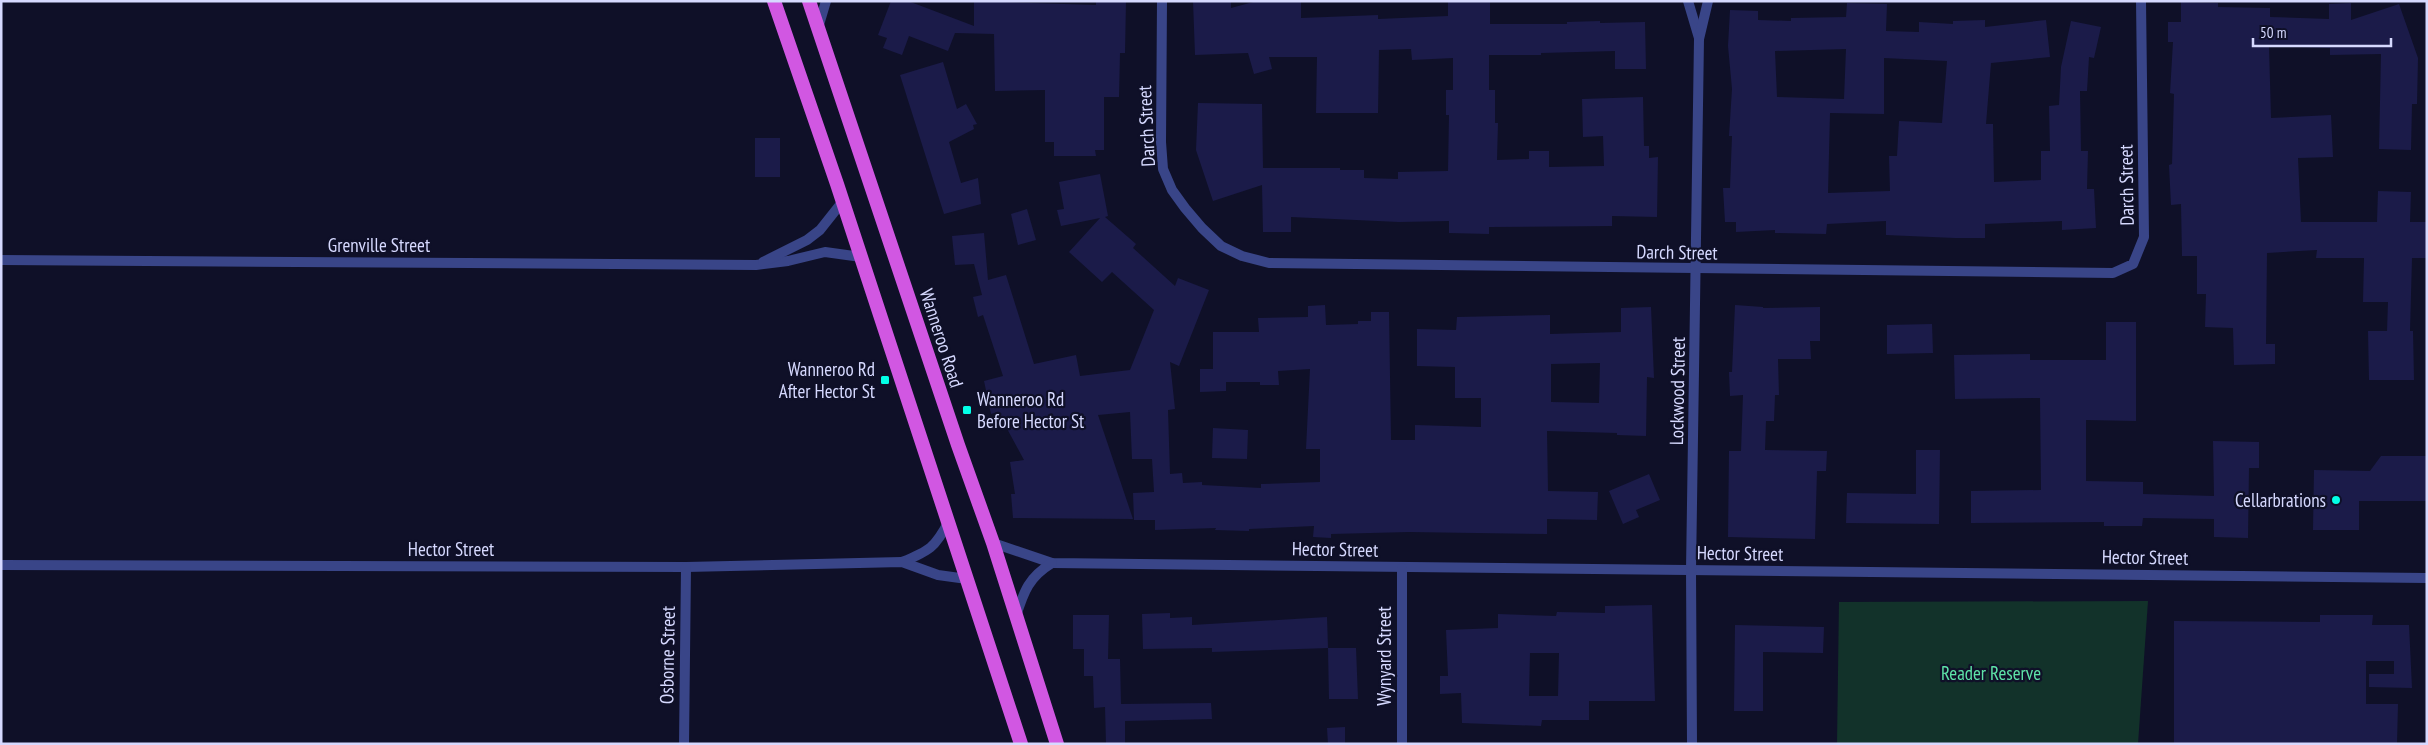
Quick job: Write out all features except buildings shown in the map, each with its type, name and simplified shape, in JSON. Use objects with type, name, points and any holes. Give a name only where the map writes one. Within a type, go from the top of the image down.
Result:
[{"type":"highway","points":[[774,1],[843,201],[1021,744]]},
{"type":"highway","name":"Wanneroo Road","points":[[809,1],[954,435],[993,543],[1057,744]]},
{"type":"street","points":[[818,28],[826,1]]},
{"type":"street","name":"Darch Street","points":[[1162,1],[1161,142],[1164,169],[1172,190],[1202,228],[1221,246],[1242,256],[1269,263],[1697,270],[2113,273],[2133,264],[2144,236],[2141,1]]},
{"type":"street","name":"Lockwood Street","points":[[1688,1],[1699,39]]},
{"type":"street","name":"Lockwood Street","points":[[1692,744],[1691,570],[1699,39],[1708,1]]},
{"type":"street","name":"Grenville Street","points":[[756,265],[807,240],[820,230],[843,201]]},
{"type":"street","name":"Grenville Street","points":[[1,260],[756,265],[788,261],[825,252],[861,257]]},
{"type":"street","name":"Hector Street","points":[[902,562],[929,550],[941,536],[949,521]]},
{"type":"street","name":"Hector Street","points":[[993,543],[1052,563],[2427,578]]},
{"type":"street","name":"Hector Street","points":[[1,565],[686,567],[902,562],[938,575],[967,578]]},
{"type":"street","points":[[1016,616],[1027,585],[1040,571],[1052,563]]},
{"type":"street","name":"Osborne Street","points":[[684,744],[686,567]]},
{"type":"street","name":"Wynyard Street","points":[[1402,568],[1402,744]]},
{"type":"green space","name":"Reader Reserve","points":[[2148,601],[2138,744],[1837,744],[1839,602]]},
{"type":"place","name":"Wanneroo Rd After Hector St","points":[[885,380]]},
{"type":"place","name":"Wanneroo Rd Before Hector St","points":[[967,410]]},
{"type":"place","name":"Cellarbrations","points":[[2336,500]]}]
